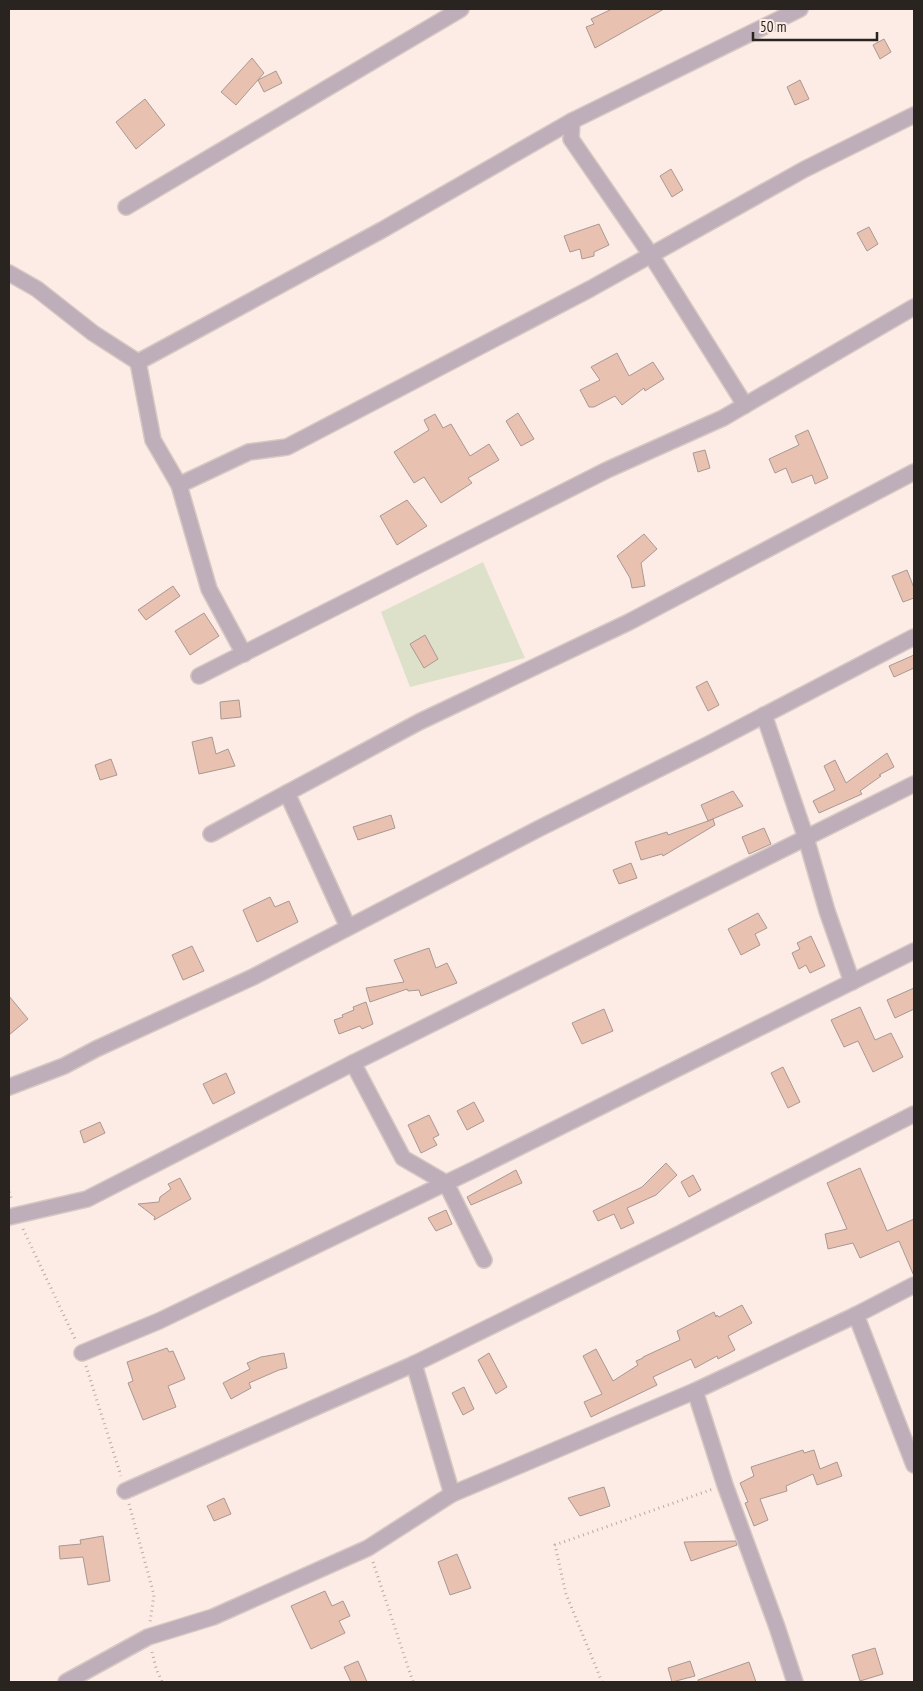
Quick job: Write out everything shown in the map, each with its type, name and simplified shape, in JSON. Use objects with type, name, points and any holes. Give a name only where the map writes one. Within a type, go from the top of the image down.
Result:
[{"type":"street","points":[[126,207],[461,9]]},
{"type":"street","points":[[138,362],[382,230],[572,121],[800,9]]},
{"type":"street","points":[[179,485],[249,452],[287,447],[590,290],[805,169],[914,115]]},
{"type":"street","points":[[572,121],[571,139],[652,255],[744,406]]},
{"type":"street","points":[[9,273],[36,289],[93,333],[138,362],[153,440],[179,485],[209,588],[244,654]]},
{"type":"street","points":[[199,676],[606,470],[723,418],[914,307]]},
{"type":"street","points":[[211,834],[419,722],[630,622],[914,472]]},
{"type":"street","points":[[9,1086],[64,1066],[96,1049],[253,977],[540,828],[914,638]]},
{"type":"street","points":[[764,715],[806,838],[827,911],[852,982]]},
{"type":"street","points":[[13,1216],[87,1199],[353,1063],[914,784]]},
{"type":"street","points":[[287,792],[348,927]]},
{"type":"street","points":[[82,1353],[159,1321],[446,1183],[914,951]]},
{"type":"street","points":[[353,1063],[403,1158],[446,1183],[484,1260]]},
{"type":"street","points":[[125,1491],[414,1364],[679,1234],[914,1114]]},
{"type":"street","points":[[66,1682],[148,1636],[212,1617],[368,1548],[452,1494],[695,1391],[856,1315],[914,1285]]},
{"type":"street","points":[[856,1315],[914,1465]]},
{"type":"street","points":[[414,1364],[452,1494]]},
{"type":"street","points":[[695,1391],[725,1485],[795,1682]]},
{"type":"path","points":[[9,1192],[13,1216],[82,1353],[125,1491],[154,1595],[148,1636],[156,1668],[162,1682]]},
{"type":"path","points":[[602,1682],[566,1594],[555,1545],[725,1485]]},
{"type":"path","points":[[368,1548],[413,1682]]},
{"type":"green space","points":[[483,562],[525,658],[410,687],[381,612]]},
{"type":"building","points":[[612,9],[664,9],[595,48],[586,27],[594,24],[591,19]]},
{"type":"building","points":[[884,39],[891,52],[880,59],[873,45]]},
{"type":"building","points":[[252,58],[264,73],[236,105],[221,92]]},
{"type":"building","points":[[276,71],[282,83],[264,92],[258,80]]},
{"type":"building","points":[[800,80],[809,99],[795,105],[787,87]]},
{"type":"building","points":[[145,99],[165,125],[136,149],[116,122]]},
{"type":"building","points":[[671,169],[683,190],[672,197],[660,176]]},
{"type":"building","points":[[599,224],[609,245],[594,252],[594,256],[582,259],[580,249],[570,252],[564,236]]},
{"type":"building","points":[[869,227],[878,244],[867,251],[857,233]]},
{"type":"building","points":[[617,353],[629,376],[653,362],[664,379],[645,391],[644,388],[622,405],[615,396],[594,407],[589,407],[580,390],[600,380],[591,367]]},
{"type":"building","points":[[518,413],[534,439],[521,446],[506,421]]},
{"type":"building","points":[[435,414],[443,428],[451,424],[470,456],[489,444],[499,460],[468,478],[472,483],[441,503],[424,477],[414,483],[394,452],[429,430],[424,420]]},
{"type":"building","points":[[808,430],[828,478],[815,484],[812,475],[792,483],[786,468],[775,473],[769,459],[799,445],[795,436]]},
{"type":"building","points":[[705,450],[710,468],[698,472],[693,453]]},
{"type":"building","points":[[407,500],[427,526],[397,545],[380,516]]},
{"type":"building","points":[[644,534],[657,549],[641,563],[645,586],[632,588],[630,578],[617,556]]},
{"type":"building","points":[[907,570],[914,588],[914,598],[903,602],[892,576]]},
{"type":"building","points":[[173,586],[180,596],[146,620],[138,610]]},
{"type":"building","points":[[204,613],[219,636],[190,655],[175,631]]},
{"type":"building","points":[[425,635],[438,659],[424,668],[410,644]]},
{"type":"building","points":[[914,655],[914,668],[894,677],[889,666]]},
{"type":"building","points":[[707,681],[719,705],[708,711],[696,687]]},
{"type":"building","points":[[239,700],[241,717],[221,719],[220,702]]},
{"type":"building","points":[[212,737],[216,754],[228,749],[235,766],[199,774],[192,742]]},
{"type":"building","points":[[887,753],[894,767],[879,775],[881,776],[860,791],[862,794],[819,813],[813,801],[835,790],[824,766],[835,760],[846,783]]},
{"type":"building","points":[[111,759],[117,775],[100,780],[95,765]]},
{"type":"building","points":[[733,791],[743,806],[708,821],[701,805]]},
{"type":"building","points":[[391,815],[395,828],[358,840],[353,827]]},
{"type":"building","points":[[713,819],[715,825],[663,856],[662,854],[641,860],[635,842],[667,832],[668,835]]},
{"type":"building","points":[[764,828],[771,844],[749,854],[742,837]]},
{"type":"building","points":[[631,863],[637,878],[619,884],[613,870]]},
{"type":"building","points":[[270,897],[275,907],[289,901],[298,922],[257,942],[243,910]]},
{"type":"building","points":[[758,913],[767,928],[755,934],[760,945],[741,955],[728,929]]},
{"type":"building","points":[[811,936],[825,966],[810,973],[806,965],[799,969],[792,953],[800,949],[797,943]]},
{"type":"building","points":[[192,946],[204,971],[183,980],[172,955]]},
{"type":"building","points":[[429,948],[436,968],[447,963],[457,983],[421,996],[419,990],[408,991],[407,989],[370,1002],[366,988],[404,982],[394,960]]},
{"type":"building","points":[[914,988],[914,1009],[895,1018],[887,1000]]},
{"type":"building","points":[[9,996],[28,1019],[9,1035]]},
{"type":"building","points":[[366,1002],[373,1024],[362,1029],[360,1026],[339,1034],[334,1020],[354,1010],[353,1007]]},
{"type":"building","points":[[860,1007],[875,1040],[891,1033],[903,1057],[873,1072],[858,1041],[844,1047],[831,1020]]},
{"type":"building","points":[[604,1009],[613,1031],[582,1044],[572,1023]]},
{"type":"building","points":[[783,1067],[800,1102],[788,1108],[771,1073]]},
{"type":"building","points":[[226,1073],[235,1093],[213,1104],[203,1084]]},
{"type":"building","points":[[474,1102],[484,1121],[467,1130],[457,1111]]},
{"type":"building","points":[[429,1115],[439,1135],[433,1138],[437,1145],[421,1153],[408,1125]]},
{"type":"building","points":[[100,1122],[105,1133],[84,1143],[80,1131]]},
{"type":"building","points":[[666,1163],[677,1175],[656,1195],[627,1208],[634,1223],[621,1229],[614,1214],[598,1221],[593,1211],[642,1187]]},
{"type":"building","points":[[860,1168],[887,1231],[914,1219],[914,1276],[899,1241],[860,1258],[853,1243],[828,1249],[825,1234],[847,1229],[827,1183]]},
{"type":"building","points":[[516,1170],[522,1183],[471,1205],[467,1197]]},
{"type":"building","points":[[693,1175],[701,1190],[689,1197],[681,1182]]},
{"type":"building","points":[[180,1178],[191,1199],[154,1220],[155,1217],[138,1204],[159,1202],[160,1197],[171,1189],[168,1184]]},
{"type":"building","points":[[446,1210],[452,1224],[436,1231],[428,1218]]},
{"type":"building","points":[[742,1305],[752,1323],[728,1336],[735,1350],[718,1359],[717,1356],[695,1368],[691,1359],[653,1377],[657,1385],[591,1417],[584,1402],[602,1394],[583,1356],[596,1349],[613,1381],[638,1365],[636,1361],[680,1340],[677,1331],[714,1312],[716,1317],[717,1315],[719,1317]]},
{"type":"building","points":[[167,1348],[169,1352],[173,1351],[185,1379],[168,1386],[176,1407],[143,1420],[128,1383],[133,1381],[127,1362]]},
{"type":"building","points":[[284,1353],[287,1368],[249,1383],[251,1388],[231,1399],[223,1383],[250,1369],[247,1363],[261,1357]]},
{"type":"building","points":[[489,1353],[507,1387],[496,1394],[478,1360]]},
{"type":"building","points":[[464,1387],[474,1409],[463,1415],[452,1393]]},
{"type":"building","points":[[803,1450],[804,1453],[814,1450],[820,1469],[837,1462],[842,1476],[817,1485],[813,1474],[786,1486],[787,1491],[760,1499],[768,1520],[754,1526],[745,1503],[748,1502],[740,1483],[754,1476],[751,1467]]},
{"type":"building","points":[[604,1487],[610,1506],[580,1516],[568,1498]]},
{"type":"building","points":[[224,1498],[231,1514],[214,1521],[207,1506]]},
{"type":"building","points":[[103,1536],[110,1581],[88,1585],[83,1557],[60,1559],[59,1546],[81,1544],[80,1540]]},
{"type":"building","points":[[736,1541],[737,1545],[691,1561],[684,1542]]},
{"type":"building","points":[[457,1554],[471,1588],[450,1595],[438,1562]]},
{"type":"building","points":[[325,1591],[332,1606],[343,1601],[350,1616],[339,1621],[345,1633],[311,1649],[291,1606]]},
{"type":"building","points":[[875,1648],[883,1674],[860,1681],[852,1655]]},
{"type":"building","points":[[358,1661],[367,1682],[351,1682],[344,1667]]},
{"type":"building","points":[[690,1661],[695,1676],[672,1682],[668,1668]]},
{"type":"building","points":[[749,1662],[756,1682],[698,1682],[698,1680]]}]
